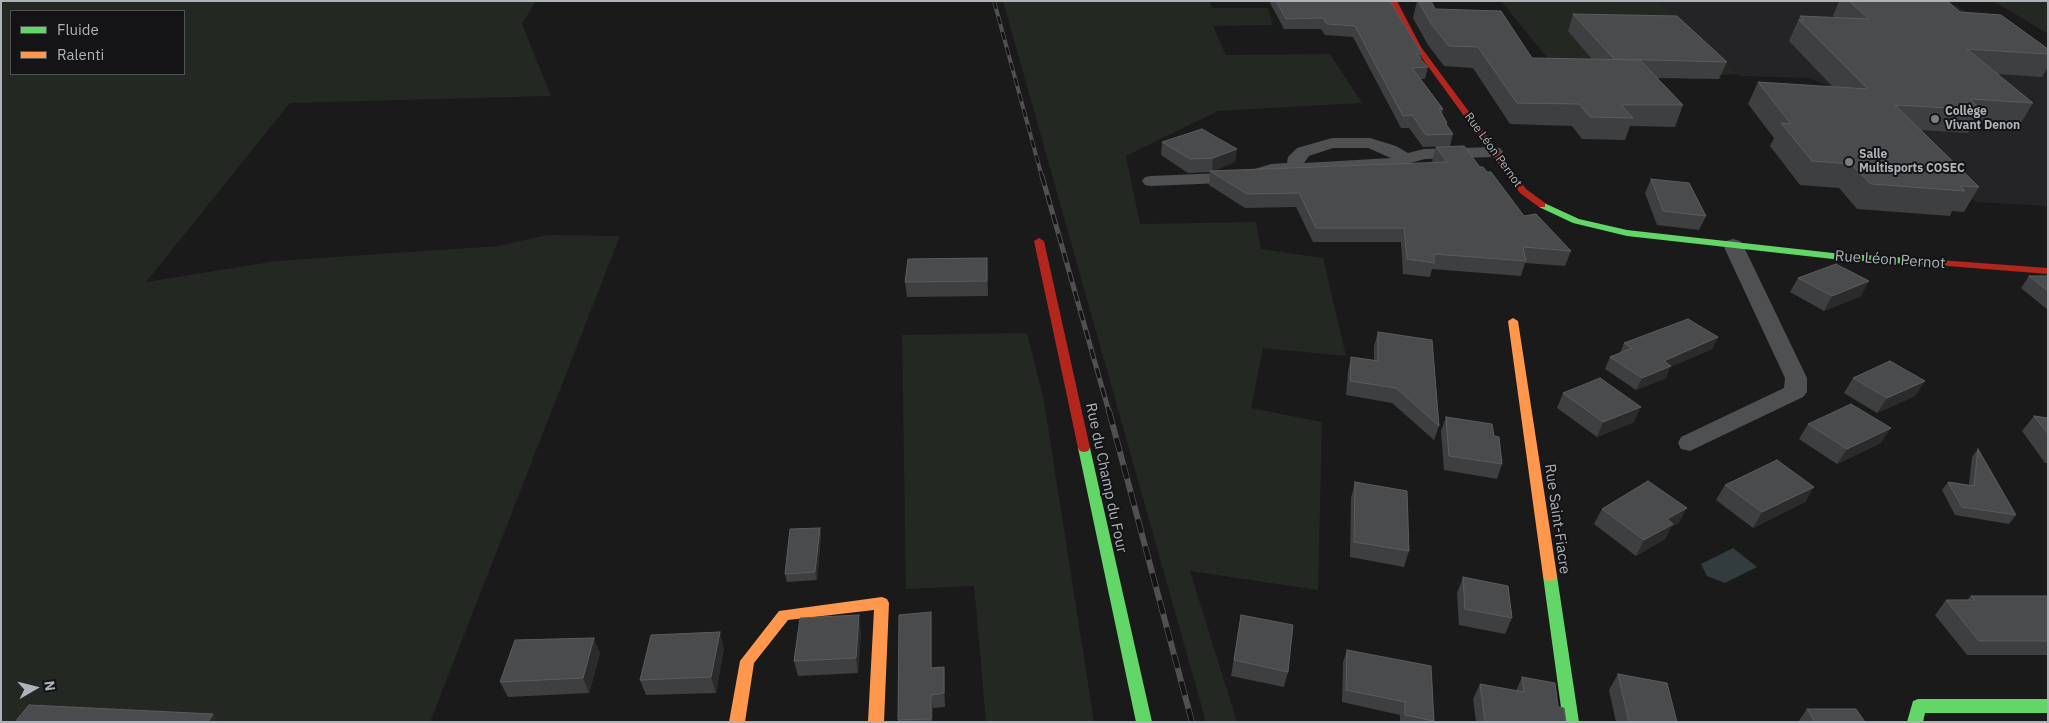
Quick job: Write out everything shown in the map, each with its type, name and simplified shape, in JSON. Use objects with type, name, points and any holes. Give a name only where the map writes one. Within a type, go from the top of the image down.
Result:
[{"type":"street","name":"Rue Léon Pernot","points":[[1393,1],[1418,47],[1523,191],[1550,210],[1576,221],[1627,233],[1833,256],[2048,271]]},
{"type":"street","points":[[1151,181],[1247,177],[1271,169],[1385,165],[1404,158],[1424,154],[1494,152]]},
{"type":"street","name":"Rue du Champ du Four","points":[[1039,241],[1144,722]]},
{"type":"street","points":[[1690,443],[1795,392],[1796,378],[1733,245]]},
{"type":"street","name":"Rue Saint-Fiacre","points":[[1513,321],[1571,722]]},
{"type":"street","points":[[737,722],[747,661],[784,616],[882,603],[876,722]]},
{"type":"street","points":[[1915,722],[1918,706],[2048,706]]},
{"type":"shaded area","points":[[1,1],[536,1],[522,24],[551,96],[290,103],[146,282],[276,261],[498,246],[547,235],[620,236],[430,722],[1,722]]},
{"type":"shaded area","points":[[1003,1],[1209,1],[1212,8],[1268,8],[1273,25],[1213,26],[1226,55],[1330,54],[1362,103],[1218,111],[1126,156],[1140,224],[1256,222],[1261,249],[1323,258],[1346,356],[1263,348],[1251,408],[1322,422],[1318,590],[1190,571],[1237,722],[1206,722]]},
{"type":"shaded area","points":[[1501,1],[1659,1],[1738,74],[1696,76],[1700,79],[1687,79],[1684,75],[1557,70]]},
{"type":"shaded area","name":"Collège Vivant Denon","points":[[1659,1],[1949,1],[2048,63],[2048,206],[1976,202],[1926,152],[1851,96],[1809,78],[1740,76]]},
{"type":"shaded area","points":[[1993,1],[2048,1],[2048,34],[2020,17]]},
{"type":"shaded area","points":[[1027,333],[1044,401],[1094,722],[986,722],[974,586],[906,589],[902,335]]},
{"type":"shaded area","points":[[1733,548],[1757,567],[1725,583],[1707,576],[1701,564]]},
{"type":"building","points":[[1276,1],[1390,1],[1422,54],[1416,54],[1428,67],[1412,68],[1443,109],[1439,109],[1447,123],[1445,123],[1453,134],[1426,135],[1412,115],[1403,116],[1355,26],[1327,24],[1323,18],[1286,19]]},
{"type":"building","points":[[1418,1],[1431,1],[1435,9],[1501,11],[1532,58],[1640,60],[1683,105],[1621,105],[1633,118],[1590,117],[1579,104],[1517,103],[1478,47],[1449,46],[1432,25]]},
{"type":"building","points":[[1849,1],[1947,1],[1960,12],[2001,15],[2048,49],[2048,54],[1967,49],[2033,103],[1970,99],[1981,110],[1895,105],[1979,187],[1960,186],[1965,191],[1871,184],[1851,164],[1812,161],[1781,123],[1791,124],[1758,82],[1868,89],[1799,20],[1804,20],[1800,16],[1869,19]]},
{"type":"building","points":[[1573,14],[1677,16],[1727,62],[1614,59]]},
{"type":"building","points":[[1202,129],[1237,149],[1213,158],[1190,159],[1162,142]]},
{"type":"building","points":[[1464,146],[1480,167],[1483,167],[1487,172],[1491,172],[1524,216],[1536,214],[1571,251],[1523,247],[1526,261],[1434,254],[1434,263],[1407,259],[1404,228],[1316,228],[1299,193],[1247,194],[1210,171],[1447,162],[1436,147]]},
{"type":"building","points":[[1651,179],[1689,183],[1706,216],[1663,211]]},
{"type":"building","points":[[987,258],[987,281],[905,282],[908,259]]},
{"type":"building","points":[[1836,264],[1869,281],[1832,296],[1798,278]]},
{"type":"building","points":[[2029,276],[2048,276],[2048,291]]},
{"type":"building","points":[[1688,319],[1718,337],[1664,361],[1671,366],[1642,378],[1610,357],[1632,348],[1624,343]]},
{"type":"building","points":[[1378,332],[1432,340],[1439,426],[1396,388],[1350,381],[1351,357],[1378,361]]},
{"type":"building","points":[[1890,361],[1925,381],[1887,398],[1853,378]]},
{"type":"building","points":[[1600,378],[1641,407],[1603,422],[1563,393]]},
{"type":"building","points":[[1851,404],[1891,428],[1847,449],[1808,424]]},
{"type":"building","points":[[2034,416],[2048,418],[2048,434]]},
{"type":"building","points":[[1446,417],[1492,424],[1494,436],[1499,437],[1502,464],[1449,456]]},
{"type":"building","points":[[1978,449],[2016,515],[1962,507],[1948,482],[1974,486]]},
{"type":"building","points":[[1777,460],[1814,487],[1762,512],[1725,485]]},
{"type":"building","points":[[1648,481],[1687,508],[1667,519],[1673,524],[1644,540],[1602,509]]},
{"type":"building","points":[[1355,482],[1407,491],[1409,551],[1354,542]]},
{"type":"building","points":[[820,528],[815,572],[785,574],[790,529]]},
{"type":"building","points":[[1463,577],[1508,586],[1512,618],[1465,609]]},
{"type":"building","points":[[1971,596],[2048,597],[2048,641],[1979,641],[1946,600],[1975,600]]},
{"type":"building","points":[[931,612],[931,668],[944,667],[944,693],[931,695],[931,719],[898,720],[899,615]]},
{"type":"building","points":[[859,615],[856,658],[794,661],[800,618]]},
{"type":"building","points":[[1241,615],[1293,625],[1288,672],[1234,660]]},
{"type":"building","points":[[720,632],[711,677],[640,680],[651,635]]},
{"type":"building","points":[[594,638],[583,678],[500,682],[515,640]]},
{"type":"building","points":[[1347,650],[1431,666],[1434,721],[1405,715],[1405,702],[1346,690]]},
{"type":"building","points":[[1618,674],[1667,683],[1677,722],[1629,722]]},
{"type":"building","points":[[1522,677],[1555,683],[1558,707],[1564,708],[1566,722],[1485,722],[1480,684],[1524,692]]},
{"type":"building","points":[[29,705],[213,714],[208,722],[15,722]]},
{"type":"building","points":[[1807,709],[1856,709],[1865,722],[1815,722]]},
{"type":"railway","points":[[994,1],[1042,177]]},
{"type":"railway","points":[[1042,176],[1109,412]]},
{"type":"railway","points":[[1109,411],[1192,722]]},
{"type":"traffic: fast","points":[[1542,205],[1576,221],[1627,233],[1833,256],[1939,263]]},
{"type":"traffic: fast","points":[[1084,448],[1144,722]]},
{"type":"traffic: fast","points":[[1550,576],[1571,722]]},
{"type":"traffic: fast","points":[[1915,722],[1918,706],[2048,706]]},
{"type":"traffic: slow","points":[[1513,321],[1550,576]]},
{"type":"traffic: slow","points":[[737,722],[747,661],[784,615],[882,603],[876,722]]},
{"type":"traffic: jam","points":[[1393,1],[1418,47],[1523,191],[1542,205]]},
{"type":"traffic: jam","points":[[1039,241],[1084,448]]},
{"type":"traffic: jam","points":[[1939,263],[2048,271]]},
{"type":"place","name":"Collège Vivant Denon","points":[[1935,119]]},
{"type":"place","name":"Salle Multisports COSEC","points":[[1849,162]]}]
